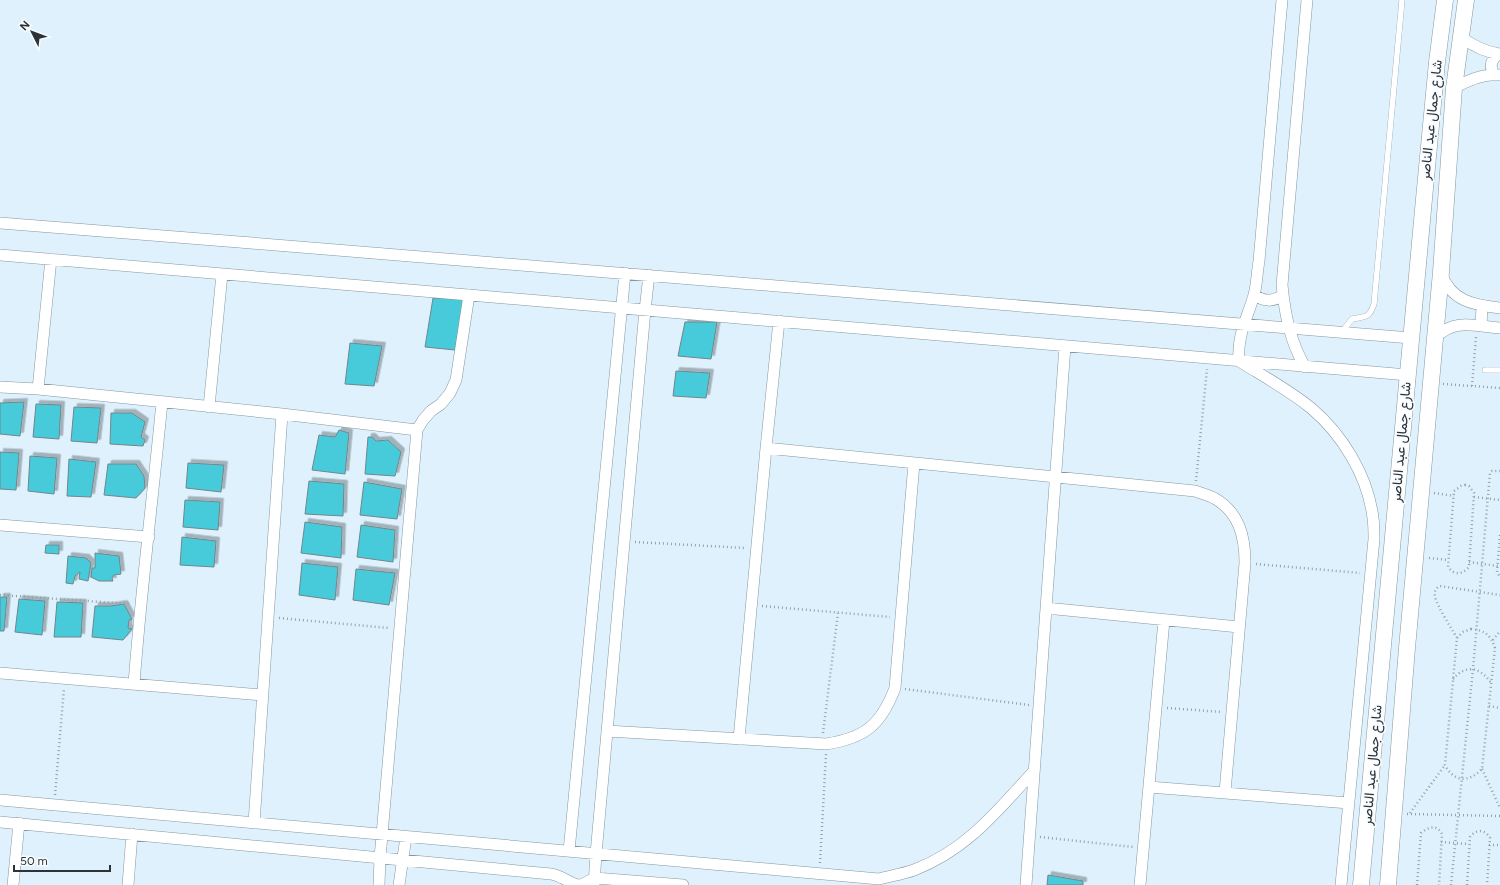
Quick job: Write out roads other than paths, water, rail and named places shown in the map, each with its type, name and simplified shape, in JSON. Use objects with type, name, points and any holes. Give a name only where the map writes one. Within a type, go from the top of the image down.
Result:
[{"type":"main road","name":"شارع جمال عبد الناصر","points":[[1361,885],[1437,62],[1445,0]]},
{"type":"main road","name":"شارع جمال عبد الناصر","points":[[1388,885],[1402,814],[1404,686],[1441,272],[1454,88],[1466,0]]},
{"type":"main road","points":[[1383,646],[1397,651],[1407,648]]},
{"type":"main road","points":[[1379,685],[1389,683],[1404,686]]},
{"type":"street","points":[[1239,361],[1239,343],[1243,325],[1254,294],[1259,261],[1282,0]]},
{"type":"street","points":[[1306,367],[1288,328],[1282,285],[1307,0]]},
{"type":"street","points":[[1461,37],[1476,47],[1491,53],[1499,54]]},
{"type":"street","points":[[1497,75],[1492,71],[1491,63],[1499,54]]},
{"type":"street","points":[[1454,88],[1477,78],[1497,75]]},
{"type":"street","points":[[0,223],[1411,338]]},
{"type":"street","points":[[0,254],[1408,375]]},
{"type":"street","points":[[38,389],[51,259]]},
{"type":"street","points":[[1441,272],[1444,282],[1451,292],[1460,298],[1482,306],[1500,308]]},
{"type":"street","points":[[569,852],[625,273]]},
{"type":"street","points":[[209,407],[222,274]]},
{"type":"street","points":[[595,882],[596,854],[649,275]]},
{"type":"street","points":[[1254,294],[1263,300],[1274,300],[1283,295]]},
{"type":"street","points":[[379,885],[380,858],[417,430],[431,411],[441,404],[450,393],[456,380],[469,295]]},
{"type":"street","points":[[1479,326],[1482,306]]},
{"type":"street","points":[[739,739],[779,321]]},
{"type":"street","points":[[1435,338],[1440,333],[1452,326],[1460,324],[1500,328]]},
{"type":"street","points":[[1026,885],[1065,346]]},
{"type":"street","points":[[1239,361],[1294,395],[1311,408],[1341,440],[1353,459],[1370,498],[1374,518],[1371,574],[1341,885]]},
{"type":"street","points":[[0,387],[38,389],[282,414],[417,430]]},
{"type":"street","points":[[134,684],[140,604],[149,537],[162,402]]},
{"type":"street","points":[[254,823],[282,414]]},
{"type":"street","points":[[766,448],[1196,491],[1214,498],[1229,510],[1240,526],[1245,544],[1245,563],[1238,627],[1225,792]]},
{"type":"street","points":[[607,731],[824,744],[845,741],[862,733],[877,721],[888,706],[895,688],[914,463]]},
{"type":"street","points":[[0,525],[149,537]]},
{"type":"street","points":[[1046,608],[1238,627]]},
{"type":"street","points":[[1140,885],[1164,620]]},
{"type":"street","points":[[0,673],[263,695]]},
{"type":"street","points":[[0,800],[879,879],[914,870],[948,854],[978,832],[1034,771]]},
{"type":"street","points":[[1149,787],[1349,803]]},
{"type":"street","points":[[0,822],[551,874],[563,877],[572,884]]},
{"type":"street","points":[[13,885],[19,823]]},
{"type":"street","points":[[128,885],[132,834]]},
{"type":"street","points":[[399,885],[406,837]]},
{"type":"street","points":[[879,879],[889,885]]},
{"type":"street","points":[[581,885],[595,882],[683,885]]},
{"type":"lane","points":[[1345,333],[1345,328],[1352,319],[1367,317],[1371,313],[1374,304],[1402,0]]},
{"type":"lane","points":[[1485,370],[1500,370]]}]
